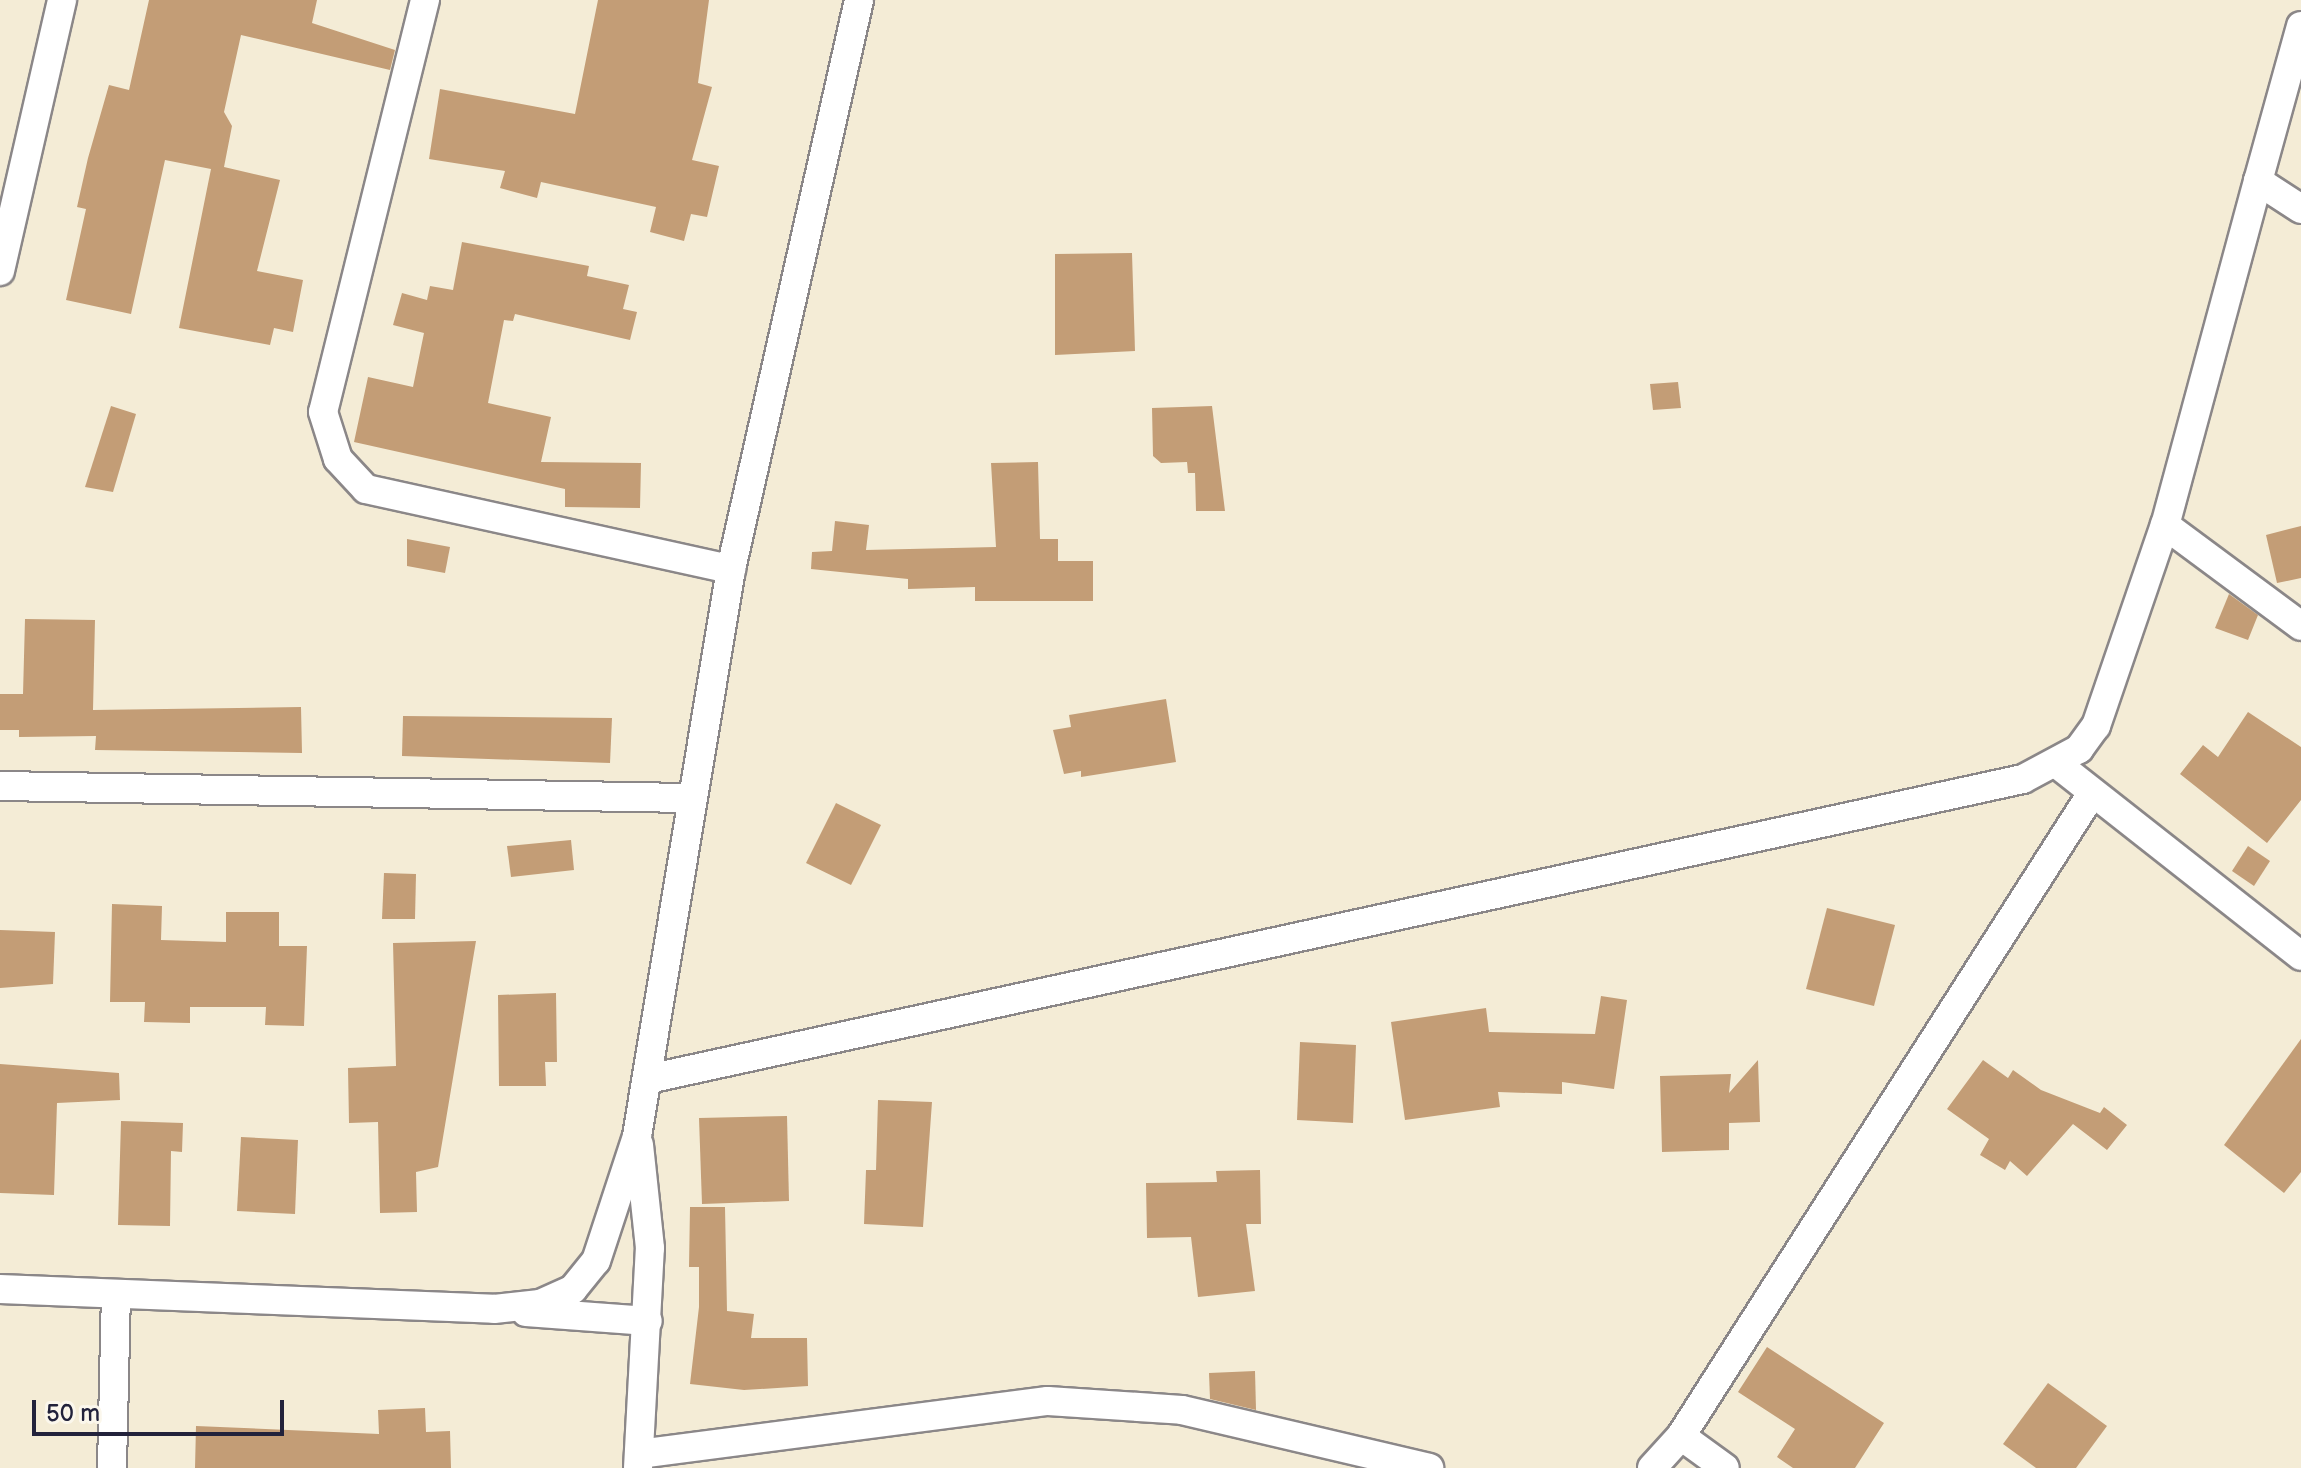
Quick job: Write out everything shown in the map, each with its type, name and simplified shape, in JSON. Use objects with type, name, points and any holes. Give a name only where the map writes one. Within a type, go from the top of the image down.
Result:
[{"type":"street","points":[[0,271],[5,228],[62,0]]},
{"type":"street","points":[[425,0],[323,412],[338,459],[366,489],[731,569]]},
{"type":"street","points":[[494,1309],[540,1304],[573,1289],[589,1270],[637,1136],[688,798],[731,569],[859,0]]},
{"type":"street","points":[[648,1079],[2008,782],[2057,764],[2096,726],[2165,525],[2258,181],[2291,99],[2301,26]]},
{"type":"street","points":[[2258,181],[2301,209]]},
{"type":"street","points":[[2165,525],[2301,626]]},
{"type":"street","points":[[2057,764],[2301,956]]},
{"type":"street","points":[[0,786],[688,798]]},
{"type":"street","points":[[1652,1468],[1681,1436],[2092,793]]},
{"type":"street","points":[[637,1136],[648,1205],[648,1321],[638,1461],[1048,1401],[1182,1410],[1429,1468]]},
{"type":"street","points":[[0,1289],[494,1309],[648,1321]]},
{"type":"street","points":[[112,1468],[116,1296]]},
{"type":"street","points":[[1681,1436],[1725,1468]]},
{"type":"building","points":[[149,0],[317,0],[312,23],[395,50],[390,70],[241,35],[224,112],[232,126],[224,167],[280,180],[257,271],[303,280],[293,332],[274,328],[270,345],[179,328],[211,169],[165,160],[131,314],[66,300],[86,209],[77,207],[88,158],[109,85],[129,90]]},
{"type":"building","points":[[598,0],[709,0],[698,83],[712,87],[692,160],[719,166],[707,217],[691,214],[684,241],[650,232],[656,207],[541,182],[537,198],[500,188],[505,171],[429,159],[440,89],[575,114]]},
{"type":"building","points":[[462,242],[589,266],[587,276],[629,285],[623,309],[637,312],[630,340],[515,314],[513,321],[504,320],[488,403],[551,417],[541,462],[641,463],[640,508],[565,507],[565,489],[354,442],[368,377],[413,387],[424,333],[393,325],[402,293],[427,300],[430,286],[453,290]]},
{"type":"building","points":[[1132,253],[1135,351],[1055,355],[1055,254]]},
{"type":"building","points":[[1678,382],[1681,408],[1653,410],[1650,384]]},
{"type":"building","points":[[111,406],[136,414],[113,492],[85,487]]},
{"type":"building","points":[[1212,406],[1225,511],[1196,511],[1195,473],[1188,473],[1187,462],[1161,463],[1153,456],[1152,408]]},
{"type":"building","points":[[1038,462],[1040,539],[1058,539],[1058,561],[1093,561],[1093,601],[975,601],[975,587],[908,589],[908,579],[811,569],[812,552],[832,551],[835,521],[869,525],[866,550],[996,547],[991,463]]},
{"type":"building","points":[[2301,526],[2301,578],[2277,583],[2266,535]]},
{"type":"building","points":[[407,539],[450,547],[445,573],[407,566]]},
{"type":"building","points":[[2229,594],[2258,615],[2248,640],[2215,628]]},
{"type":"building","points":[[25,619],[95,620],[93,710],[301,707],[302,753],[95,750],[96,736],[19,737],[19,730],[0,730],[0,694],[23,694]]},
{"type":"building","points":[[1166,699],[1176,762],[1081,777],[1081,771],[1064,774],[1053,730],[1071,727],[1069,715]]},
{"type":"building","points":[[2248,712],[2301,747],[2301,800],[2267,843],[2180,774],[2203,745],[2218,757]]},
{"type":"building","points":[[403,716],[612,718],[610,763],[402,756]]},
{"type":"building","points":[[836,803],[881,825],[851,885],[806,863]]},
{"type":"building","points":[[571,840],[574,870],[511,877],[507,846]]},
{"type":"building","points":[[2248,846],[2270,861],[2254,886],[2232,871]]},
{"type":"building","points":[[384,873],[416,874],[415,919],[382,919]]},
{"type":"building","points":[[112,904],[162,906],[161,940],[226,942],[226,912],[279,912],[279,946],[307,946],[304,1026],[265,1025],[266,1007],[190,1007],[190,1023],[144,1022],[145,1002],[110,1002]]},
{"type":"building","points":[[1827,908],[1895,925],[1874,1006],[1806,989]]},
{"type":"building","points":[[0,930],[55,932],[53,984],[0,988]]},
{"type":"building","points":[[476,941],[438,1167],[416,1172],[417,1212],[380,1213],[378,1122],[349,1123],[348,1068],[396,1066],[393,943]]},
{"type":"building","points":[[556,993],[557,1062],[545,1062],[546,1086],[499,1086],[498,995]]},
{"type":"building","points":[[1601,996],[1627,1000],[1614,1089],[1562,1082],[1562,1094],[1498,1092],[1500,1107],[1405,1120],[1391,1022],[1486,1008],[1489,1032],[1595,1034]]},
{"type":"building","points":[[2301,1039],[2301,1172],[2284,1193],[2224,1145]]},
{"type":"building","points":[[1300,1042],[1356,1045],[1353,1123],[1297,1120]]},
{"type":"building","points":[[1758,1060],[1760,1122],[1729,1123],[1729,1150],[1662,1152],[1660,1076],[1731,1074],[1729,1093]]},
{"type":"building","points":[[1983,1060],[2008,1078],[2013,1070],[2041,1090],[2100,1113],[2104,1107],[2127,1125],[2107,1150],[2073,1124],[2027,1176],[2010,1161],[2005,1170],[1980,1155],[1989,1139],[1947,1109]]},
{"type":"building","points":[[0,1064],[119,1073],[120,1100],[57,1103],[54,1195],[0,1193]]},
{"type":"building","points":[[878,1100],[932,1102],[923,1227],[864,1224],[866,1170],[876,1170]]},
{"type":"building","points":[[787,1116],[789,1201],[702,1204],[699,1118]]},
{"type":"building","points":[[121,1121],[183,1123],[182,1152],[171,1151],[170,1226],[118,1225]]},
{"type":"building","points":[[241,1137],[298,1140],[295,1214],[237,1211]]},
{"type":"building","points":[[1260,1170],[1261,1224],[1246,1224],[1255,1291],[1198,1297],[1191,1237],[1147,1238],[1146,1183],[1217,1182],[1216,1171]]},
{"type":"building","points":[[690,1207],[725,1207],[727,1311],[754,1314],[751,1338],[807,1338],[808,1386],[744,1390],[690,1384],[699,1307],[699,1267],[689,1267]]},
{"type":"building","points":[[1767,1347],[1884,1423],[1855,1468],[1793,1468],[1777,1457],[1795,1429],[1738,1392]]},
{"type":"building","points":[[1255,1371],[1256,1410],[1210,1399],[1209,1373]]},
{"type":"building","points":[[2048,1383],[2107,1426],[2076,1468],[2036,1468],[2003,1444]]},
{"type":"building","points":[[425,1408],[426,1432],[450,1431],[451,1468],[195,1468],[196,1426],[379,1434],[378,1410]]}]
